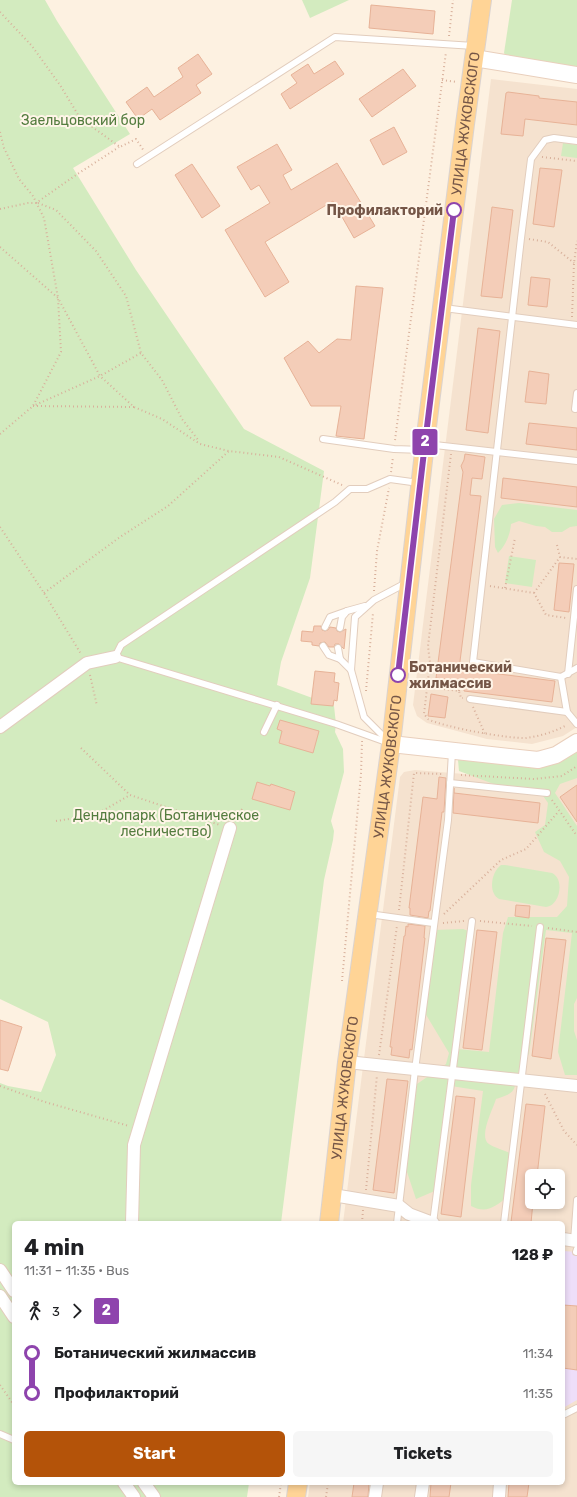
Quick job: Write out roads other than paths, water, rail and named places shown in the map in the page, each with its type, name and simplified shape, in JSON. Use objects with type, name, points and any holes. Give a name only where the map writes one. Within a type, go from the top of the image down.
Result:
[{"type":"main road","name":"УЛИЦА ЖУКОВСКОГО","points":[[329,1221],[347,1062],[391,744],[420,483],[482,0]]},
{"type":"main road","points":[[296,1497],[298,1485]]},
{"type":"street","points":[[475,52],[577,74]]},
{"type":"street","points":[[0,727],[87,663],[115,657]]},
{"type":"street","points":[[391,744],[538,760],[556,755],[577,742]]},
{"type":"street","points":[[132,1221],[134,1145],[230,828]]},
{"type":"street","points":[[347,1062],[577,1086]]},
{"type":"street","points":[[333,1195],[399,1206],[409,1214],[428,1221]]},
{"type":"street","points":[[0,1270],[12,1288]]},
{"type":"street","points":[[0,1296],[12,1314]]},
{"type":"street","points":[[125,1485],[134,1497]]},
{"type":"street","points":[[145,1485],[154,1497]]},
{"type":"street","points":[[375,1497],[376,1485]]},
{"type":"street","points":[[421,1497],[422,1485]]},
{"type":"street","points":[[499,1497],[500,1485]]},
{"type":"lane","points":[[137,164],[335,37],[448,44],[475,52]]},
{"type":"lane","points":[[577,140],[554,138],[545,140],[531,159],[473,662],[561,677],[577,668]]},
{"type":"lane","points":[[442,308],[575,324]]},
{"type":"lane","points":[[575,409],[577,393]]},
{"type":"lane","points":[[323,439],[394,449],[452,447],[577,461]]},
{"type":"lane","points":[[391,744],[277,705],[252,701],[115,657],[121,645],[336,502],[350,488],[368,489],[390,479],[420,483]]},
{"type":"lane","points":[[391,744],[364,717],[350,670],[355,617],[365,606],[374,600],[409,581]]},
{"type":"lane","points":[[568,674],[577,589]]},
{"type":"lane","points":[[325,627],[330,617],[365,606]]},
{"type":"lane","points":[[340,628],[342,617],[347,611]]},
{"type":"lane","points":[[323,646],[329,655],[340,659],[350,670]]},
{"type":"lane","points":[[338,648],[340,659]]},
{"type":"lane","points":[[561,677],[566,712],[576,722]]},
{"type":"lane","points":[[470,699],[566,712]]},
{"type":"lane","points":[[264,732],[277,705]]},
{"type":"lane","points":[[397,1221],[433,923],[448,820],[452,751]]},
{"type":"lane","points":[[450,783],[547,793]]},
{"type":"lane","points":[[367,913],[433,923]]},
{"type":"lane","points":[[433,1221],[472,921]]},
{"type":"lane","points":[[504,1221],[540,927]]},
{"type":"lane","points":[[573,1244],[577,1200]]},
{"type":"lane","points":[[565,1414],[577,1408]]},
{"type":"lane","points":[[0,1434],[12,1439]]},
{"type":"place","name":"Профилакторий","points":[[454,210]]},
{"type":"place","name":"Ботанический жилмассив","points":[[398,675]]},
{"type":"park label","name":"Заельцовский бор","points":[[83,120]]},
{"type":"park label","name":"Дендропарк (Ботаническое лесничество)","points":[[166,824]]}]
